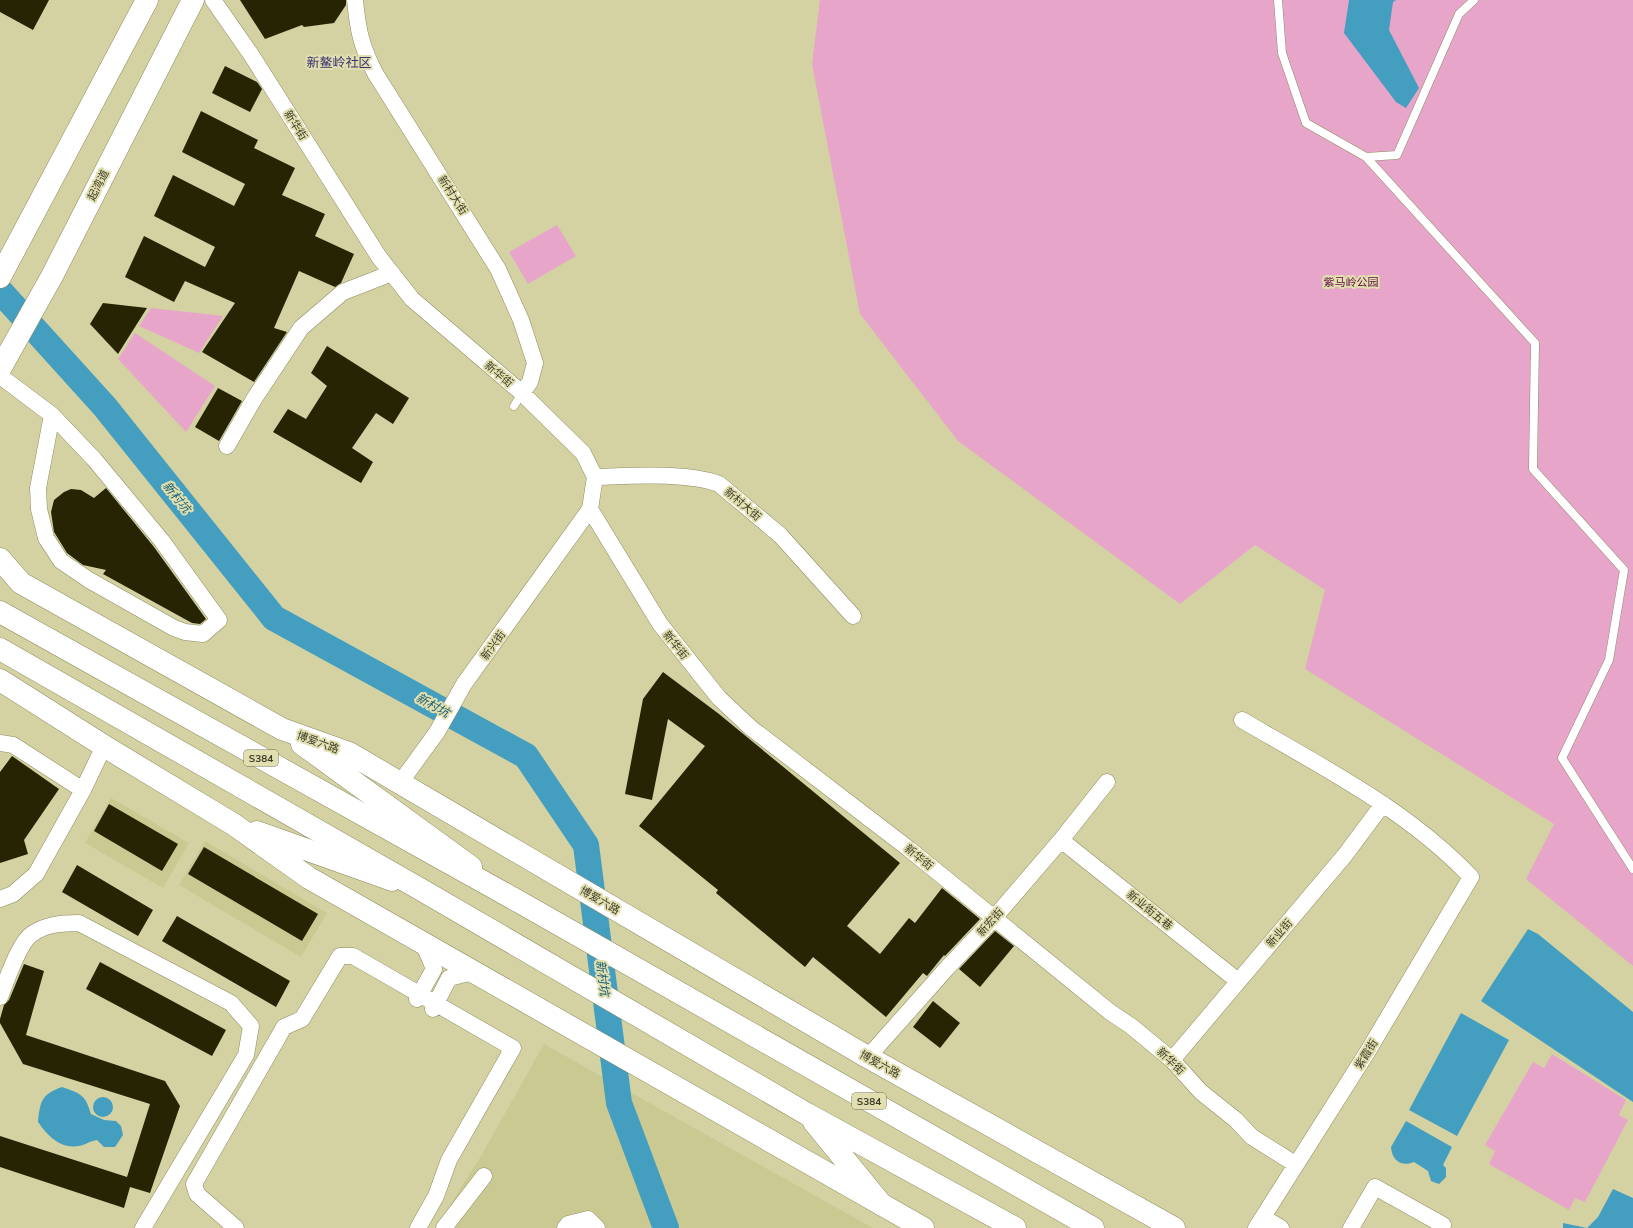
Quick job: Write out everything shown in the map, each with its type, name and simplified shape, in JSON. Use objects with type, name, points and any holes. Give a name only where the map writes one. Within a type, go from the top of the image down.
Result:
[{"type":"main road","points":[[1,275],[147,0]]},
{"type":"main road","name":"起湾道","points":[[0,369],[193,0]]},
{"type":"main road","points":[[0,558],[21,583]]},
{"type":"main road","points":[[0,581],[21,583]]},
{"type":"main road","name":"博爱六路","points":[[21,583],[282,729],[349,753],[868,1057],[1174,1228]]},
{"type":"main road","name":"S384","points":[[0,612],[552,920],[1093,1228]]},
{"type":"main road","points":[[0,649],[420,889],[807,1114],[1015,1228]]},
{"type":"main road","points":[[0,680],[104,746],[233,824],[308,878],[923,1228]]},
{"type":"main road","points":[[282,729],[522,904]]},
{"type":"main road","points":[[233,824],[420,889]]},
{"type":"main road","points":[[807,1114],[881,1204]]},
{"type":"street","name":"新华街","points":[[213,0],[252,56],[379,257],[412,299],[518,400],[583,453],[595,477]]},
{"type":"street","name":"新村大街","points":[[356,0],[358,30],[365,53],[375,73],[478,234],[498,269],[521,320],[535,363],[530,382],[518,400]]},
{"type":"street","points":[[227,446],[254,399],[308,321],[343,292],[392,273]]},
{"type":"street","points":[[0,376],[52,415],[117,485],[162,541],[219,620],[203,634],[185,632],[174,628],[89,580],[61,561],[46,538],[39,510],[38,488],[52,415]]},
{"type":"street","name":"新村大街","points":[[595,477],[655,476],[709,480],[719,484],[780,535],[853,616]]},
{"type":"street","points":[[590,509],[595,477]]},
{"type":"street","name":"新华街","points":[[590,509],[660,624],[719,698],[751,728],[909,849],[1172,1060],[1201,1092],[1236,1120],[1252,1137],[1295,1164]]},
{"type":"street","name":"新兴街","points":[[400,783],[437,732],[464,684],[590,509]]},
{"type":"street","points":[[1242,720],[1323,766],[1383,804]]},
{"type":"street","points":[[0,743],[13,745],[83,790]]},
{"type":"street","points":[[0,899],[13,894],[36,874],[83,790],[104,746]]},
{"type":"street","name":"新宏街","points":[[868,1057],[941,974],[994,918],[1062,840],[1108,782]]},
{"type":"street","name":"紫霞街","points":[[1259,1222],[1375,1039],[1471,876],[1441,848],[1383,804]]},
{"type":"street","name":"新业街","points":[[1172,1060],[1345,855],[1383,804]]},
{"type":"street","name":"新业街五巷","points":[[1062,840],[1238,981]]},
{"type":"street","points":[[0,996],[13,962],[31,934],[56,924],[79,923],[231,1003],[251,1026],[246,1055],[143,1228]]},
{"type":"street","points":[[418,997],[434,969],[423,943]]},
{"type":"street","points":[[236,1228],[197,1194],[194,1184],[284,1027],[302,1019],[340,956],[353,956],[418,997]]},
{"type":"street","points":[[244,1228],[202,1192],[200,1183],[286,1032],[307,1022],[341,964],[352,962],[513,1048],[449,1160],[436,1196],[418,1228]]},
{"type":"street","points":[[435,1006],[449,978],[473,972]]},
{"type":"street","points":[[410,1228],[430,1194],[444,1160],[503,1055],[501,1048],[435,1006]]},
{"type":"street","points":[[444,1228],[484,1176]]},
{"type":"street","points":[[1358,1226],[1375,1187],[1443,1225],[1441,1228]]},
{"type":"street","points":[[565,1228],[568,1224],[588,1219],[597,1228]]},
{"type":"street","points":[[1259,1222],[1282,1228]]},
{"type":"lane","points":[[1278,0],[1282,53],[1306,123],[1366,157],[1536,343],[1533,469],[1624,570],[1609,660],[1562,758],[1633,868]]},
{"type":"lane","points":[[1366,157],[1398,155],[1459,14],[1474,0]]},
{"type":"lane","points":[[0,572],[21,583]]},
{"type":"shaded area","points":[[111,798],[189,843],[163,888],[85,843]]},
{"type":"shaded area","points":[[205,841],[327,913],[301,957],[179,885]]},
{"type":"shaded area","points":[[544,1044],[873,1228],[435,1228],[481,1156]]},
{"type":"green space","name":"紫马岭公园","points":[[820,0],[1633,0],[1633,966],[1526,879],[1554,824],[1305,669],[1325,590],[1255,545],[1180,604],[958,441],[860,314],[812,64]]},
{"type":"green space","points":[[557,225],[576,256],[528,284],[509,252]]},
{"type":"green space","points":[[151,308],[223,316],[199,353],[139,326]]},
{"type":"green space","points":[[135,333],[215,386],[186,432],[118,359]]},
{"type":"green space","points":[[1552,1054],[1626,1100],[1619,1115],[1628,1120],[1585,1202],[1575,1198],[1569,1210],[1489,1164],[1495,1151],[1485,1145],[1533,1062],[1544,1068]]},
{"type":"water","points":[[1349,0],[1396,0],[1393,2],[1389,30],[1419,88],[1406,108],[1396,102],[1344,33]]},
{"type":"water","points":[[1528,929],[1538,934],[1633,1012],[1633,1102],[1481,1001]]},
{"type":"water","points":[[1461,1013],[1509,1040],[1457,1136],[1409,1110]]},
{"type":"water","points":[[62,1087],[78,1093],[87,1102],[91,1114],[104,1120],[116,1121],[121,1126],[123,1135],[115,1147],[104,1147],[97,1140],[79,1146],[72,1146],[60,1143],[50,1137],[38,1122],[41,1104],[43,1099],[50,1092]]},
{"type":"water","points":[[99,1097],[107,1097],[113,1103],[113,1111],[107,1117],[99,1117],[93,1111],[93,1103]]},
{"type":"water","points":[[1406,1121],[1452,1147],[1443,1165],[1446,1168],[1446,1177],[1439,1184],[1431,1181],[1428,1171],[1414,1162],[1405,1164],[1398,1162],[1393,1156],[1391,1147]]},
{"type":"water","points":[[1613,1189],[1633,1198],[1633,1228],[1587,1228],[1598,1217]]},
{"type":"water","points":[[1563,1223],[1587,1228],[1563,1228]]},
{"type":"building","points":[[0,0],[49,0],[33,30],[0,12]]},
{"type":"building","points":[[240,0],[346,0],[346,5],[334,23],[304,27],[302,25],[265,39]]},
{"type":"building","points":[[225,66],[257,82],[262,89],[250,112],[212,93]]},
{"type":"building","points":[[201,111],[258,140],[254,148],[295,168],[282,195],[325,214],[315,236],[354,254],[341,283],[335,287],[299,271],[274,328],[287,332],[254,382],[202,352],[235,303],[185,281],[174,302],[125,277],[144,236],[205,267],[215,247],[154,216],[173,175],[234,206],[245,184],[182,152]]},
{"type":"building","points":[[103,303],[147,308],[118,354],[90,324]]},
{"type":"building","points":[[327,346],[409,398],[393,424],[376,413],[352,448],[373,462],[361,483],[273,432],[288,409],[306,419],[327,386],[311,373]]},
{"type":"building","points":[[218,388],[242,401],[219,441],[195,427]]},
{"type":"building","points":[[106,488],[154,547],[206,619],[200,624],[192,623],[103,574],[106,570],[83,565],[67,553],[54,532],[51,512],[54,500],[64,492],[71,489],[81,490],[94,498]]},
{"type":"building","points":[[663,672],[719,714],[900,863],[847,926],[880,954],[909,918],[915,923],[942,888],[980,919],[945,956],[944,955],[927,976],[923,973],[886,1017],[813,957],[805,967],[716,893],[718,890],[639,826],[705,746],[668,719],[652,800],[625,794],[643,699]]},
{"type":"building","points":[[12,756],[59,789],[24,840],[28,854],[0,863],[0,772]]},
{"type":"building","points":[[109,804],[178,844],[162,871],[94,831]]},
{"type":"building","points":[[204,847],[318,914],[302,941],[188,874]]},
{"type":"building","points":[[77,865],[153,910],[138,936],[62,892]]},
{"type":"building","points":[[177,916],[290,981],[276,1007],[162,941]]},
{"type":"building","points":[[995,931],[1014,946],[980,987],[959,969]]},
{"type":"building","points":[[100,962],[226,1030],[212,1056],[86,989]]},
{"type":"building","points":[[24,964],[44,971],[26,1035],[165,1081],[180,1106],[150,1193],[130,1187],[124,1208],[0,1167],[0,1136],[127,1177],[150,1104],[23,1064],[0,1023],[0,1019],[4,1005],[9,1000]]},
{"type":"building","points":[[933,1001],[960,1023],[940,1048],[913,1027]]},
{"type":"waterway","name":"新村坑","points":[[0,291],[105,407],[274,618],[526,756],[586,845],[619,1103],[666,1228]]},
{"type":"district","name":"新鳌岭社区","points":[[339,62]]}]
